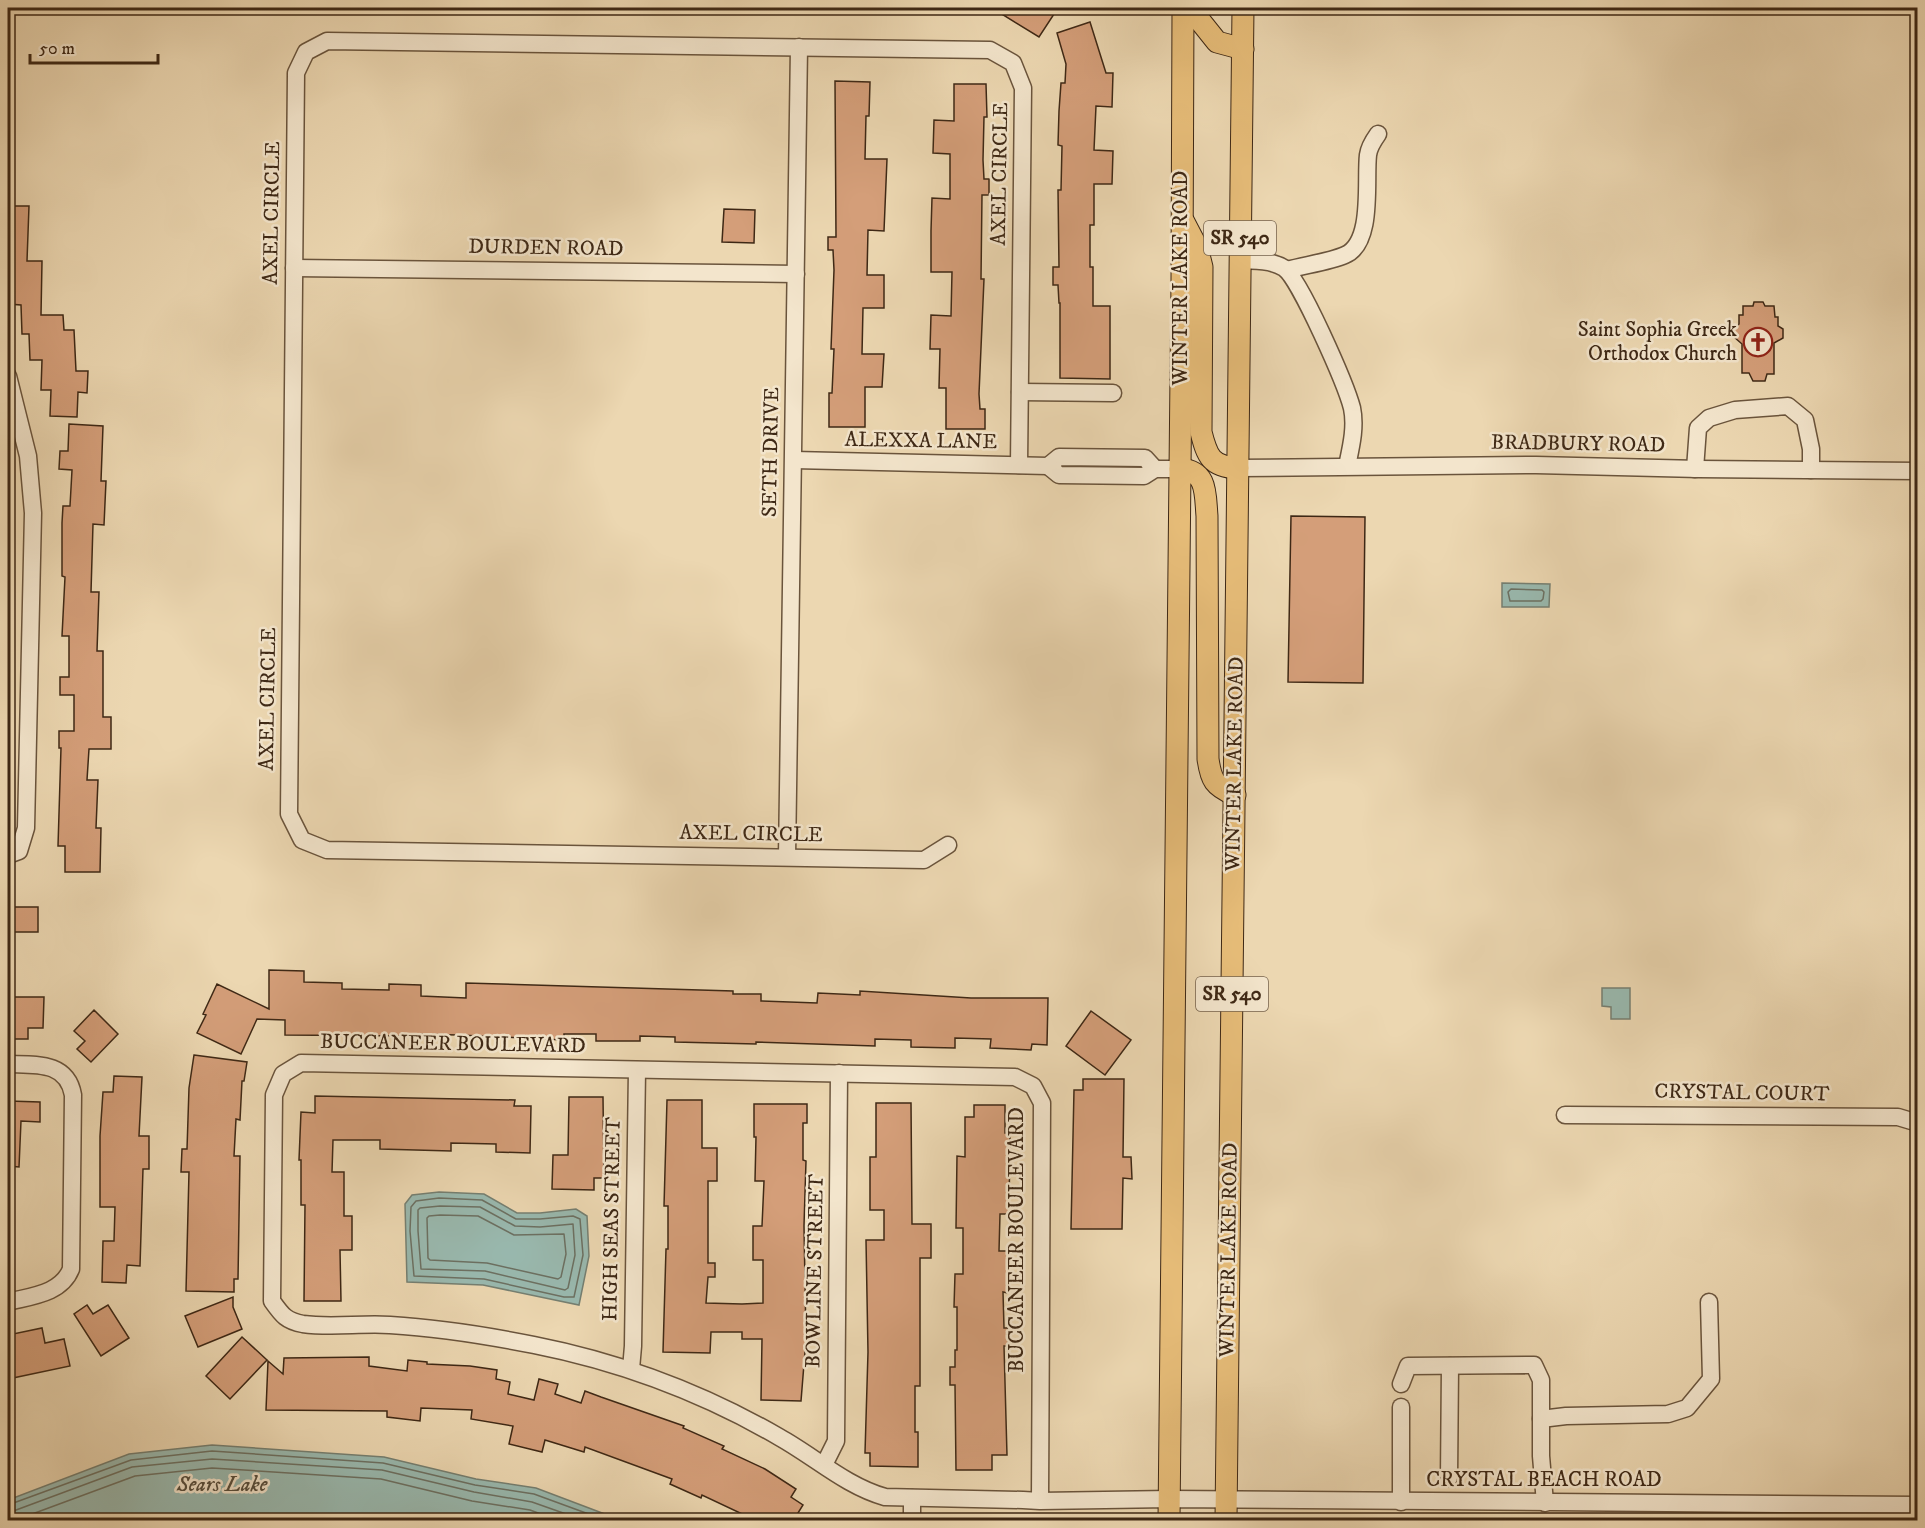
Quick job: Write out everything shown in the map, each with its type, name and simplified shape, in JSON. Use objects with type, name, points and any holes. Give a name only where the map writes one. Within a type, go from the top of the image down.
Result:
[{"type":"main road","name":"WINTER LAKE ROAD","points":[[1169,1521],[1183,8]]},
{"type":"main road","points":[[1196,8],[1197,16],[1217,42],[1243,49]]},
{"type":"main road","name":"WINTER LAKE ROAD","points":[[1226,1510],[1243,8]]},
{"type":"main road","points":[[1182,218],[1197,247],[1202,267],[1201,432],[1209,456],[1216,463],[1238,468]]},
{"type":"main road","points":[[1180,469],[1198,474],[1204,488],[1207,516],[1208,759],[1211,776],[1220,789],[1234,795]]},
{"type":"street","name":"AXEL CIRCLE","points":[[948,845],[924,860],[327,850],[302,840],[289,814],[296,74],[306,52],[327,41],[799,47],[990,50],[1013,63],[1023,88],[1019,465]]},
{"type":"street","name":"SETH DRIVE","points":[[787,857],[799,47]]},
{"type":"street","points":[[1287,270],[1346,255],[1356,248],[1365,221],[1368,153],[1371,143],[1378,134]]},
{"type":"street","points":[[1240,261],[1275,263],[1287,270],[1296,282],[1331,354],[1352,409],[1354,433],[1347,466]]},
{"type":"street","name":"DURDEN ROAD","points":[[294,267],[796,274]]},
{"type":"street","points":[[8,376],[28,456],[33,513],[26,828],[19,851],[8,855]]},
{"type":"street","points":[[1020,392],[1113,393]]},
{"type":"street","points":[[1695,469],[1698,428],[1709,418],[1735,410],[1788,406],[1805,420],[1811,449],[1811,470]]},
{"type":"street","name":"ALEXXA LANE","points":[[794,460],[1048,466],[1059,457],[1145,458],[1155,469],[1180,469]]},
{"type":"street","name":"BRADBURY ROAD","points":[[1238,468],[1536,465],[1917,471]]},
{"type":"street","name":"BUCCANEER BOULEVARD","points":[[1040,1500],[1042,1103],[1033,1086],[1016,1077],[301,1063],[282,1074],[274,1095],[272,1301],[283,1318],[303,1324],[387,1324],[455,1330],[537,1346],[631,1370],[722,1406],[781,1438],[865,1491],[885,1497],[1040,1500],[1169,1499]]},
{"type":"street","points":[[8,1064],[45,1065],[61,1073],[71,1084],[73,1107],[71,1269],[67,1280],[53,1290],[8,1302]]},
{"type":"street","name":"HIGH SEAS STREET","points":[[631,1370],[637,1070]]},
{"type":"street","name":"BOWLINE STREET","points":[[824,1465],[836,1441],[839,1073]]},
{"type":"street","name":"CRYSTAL COURT","points":[[1565,1115],[1898,1117],[1917,1123]]},
{"type":"street","points":[[1541,1419],[1566,1416],[1668,1414],[1688,1408],[1711,1379],[1709,1302]]},
{"type":"street","points":[[1401,1384],[1408,1366],[1534,1365],[1541,1380],[1540,1456],[1545,1503]]},
{"type":"street","points":[[1449,1478],[1450,1366]]},
{"type":"street","points":[[1401,1407],[1401,1502]]},
{"type":"street","points":[[912,1498],[912,1521]]},
{"type":"street","name":"CRYSTAL BEACH ROAD","points":[[1169,1499],[1226,1510],[1401,1502],[1917,1505]]},
{"type":"water","points":[[1502,583],[1550,584],[1549,607],[1502,607]]},
{"type":"water","points":[[1602,988],[1630,988],[1630,1019],[1611,1019],[1611,1007],[1602,1006]]},
{"type":"water","points":[[439,1192],[484,1194],[517,1213],[576,1209],[587,1216],[589,1256],[579,1305],[483,1285],[407,1282],[405,1204],[412,1195]]},
{"type":"water","name":"Sears Lake","points":[[212,1445],[384,1457],[476,1479],[536,1488],[617,1520],[8,1520],[8,1500],[129,1454]]},
{"type":"building","points":[[992,8],[1058,8],[1039,37]]},
{"type":"building","points":[[1090,22],[1106,73],[1113,73],[1112,107],[1096,106],[1094,150],[1113,151],[1112,184],[1094,184],[1094,225],[1090,225],[1093,306],[1110,306],[1110,379],[1060,378],[1060,303],[1058,285],[1053,285],[1053,267],[1059,267],[1058,190],[1061,190],[1062,146],[1058,145],[1059,111],[1061,83],[1065,83],[1066,64],[1057,33]]},
{"type":"building","points":[[835,81],[870,82],[865,159],[887,159],[884,231],[868,230],[867,275],[884,275],[884,308],[863,308],[862,354],[884,354],[882,387],[865,387],[865,427],[829,427],[829,393],[832,393],[834,349],[831,349],[834,270],[833,250],[828,250],[828,237],[836,237]]},
{"type":"building","points":[[954,84],[986,84],[987,117],[984,117],[983,160],[984,179],[989,179],[989,195],[982,195],[981,279],[984,279],[979,394],[980,409],[985,409],[985,429],[946,429],[946,388],[939,388],[940,349],[930,349],[931,315],[951,316],[952,272],[931,272],[931,231],[932,198],[950,199],[950,154],[933,153],[934,120],[954,121]]},
{"type":"building","points":[[8,206],[29,206],[27,261],[42,261],[41,315],[63,315],[64,330],[74,330],[76,371],[88,371],[87,393],[78,392],[77,417],[50,416],[51,390],[41,390],[42,360],[30,360],[29,334],[22,334],[21,305],[8,304]]},
{"type":"building","points":[[724,209],[755,210],[754,243],[722,242]]},
{"type":"building","name":"Saint Sophia Greek Orthodox Church","points":[[1754,302],[1774,306],[1778,326],[1783,329],[1783,338],[1774,343],[1774,374],[1767,374],[1765,381],[1753,381],[1749,373],[1742,373],[1742,344],[1734,337],[1734,329],[1739,324],[1739,315],[1743,315],[1743,306],[1753,306]]},
{"type":"building","points":[[69,424],[103,426],[101,481],[106,481],[104,525],[93,524],[91,592],[99,592],[97,651],[103,651],[103,717],[111,717],[111,749],[89,749],[87,780],[98,780],[96,828],[101,828],[100,872],[65,872],[65,846],[58,846],[61,748],[59,748],[59,731],[74,731],[74,695],[60,695],[60,677],[69,677],[69,636],[62,636],[65,577],[62,576],[62,523],[63,506],[70,506],[72,470],[59,469],[60,451],[68,451]]},
{"type":"building","points":[[1291,516],[1365,517],[1363,683],[1288,682]]},
{"type":"building","points":[[8,907],[38,907],[38,932],[8,932]]},
{"type":"building","points":[[269,970],[304,971],[304,982],[342,983],[342,989],[389,990],[389,984],[421,985],[421,996],[466,998],[466,983],[733,991],[733,994],[761,994],[761,1001],[817,1003],[818,993],[860,995],[860,991],[971,998],[1048,998],[1047,1045],[1032,1044],[1031,1050],[990,1048],[991,1039],[955,1038],[955,1048],[911,1047],[911,1040],[875,1039],[875,1046],[675,1042],[675,1037],[640,1036],[640,1041],[596,1041],[596,1034],[564,1034],[564,1040],[408,1034],[408,1036],[285,1035],[285,1020],[257,1019],[241,1054],[197,1033],[217,984],[269,1009]]},
{"type":"building","points":[[11,997],[44,997],[43,1028],[28,1028],[28,1039],[10,1039]]},
{"type":"building","points":[[94,1010],[118,1034],[91,1062],[77,1049],[85,1041],[74,1031]]},
{"type":"building","points":[[1091,1011],[1131,1040],[1105,1075],[1066,1046]]},
{"type":"building","points":[[194,1055],[247,1062],[244,1081],[242,1081],[240,1120],[236,1119],[234,1156],[240,1156],[238,1279],[234,1279],[234,1292],[186,1291],[189,1172],[181,1172],[182,1149],[187,1149],[189,1088]]},
{"type":"building","points":[[114,1076],[142,1077],[139,1136],[149,1136],[149,1169],[143,1169],[140,1266],[127,1265],[126,1283],[102,1282],[103,1241],[114,1241],[115,1207],[100,1207],[100,1136],[103,1092],[113,1092]]},
{"type":"building","points":[[1083,1079],[1124,1079],[1123,1157],[1131,1157],[1132,1179],[1123,1178],[1122,1229],[1071,1229],[1074,1090],[1083,1090]]},
{"type":"building","points":[[315,1096],[515,1100],[514,1106],[531,1106],[530,1153],[496,1152],[496,1144],[451,1143],[451,1151],[380,1149],[380,1140],[333,1140],[332,1172],[344,1172],[344,1216],[352,1216],[352,1250],[340,1250],[341,1301],[304,1301],[305,1205],[301,1205],[301,1160],[299,1160],[301,1112],[315,1113]]},
{"type":"building","points":[[569,1097],[603,1097],[604,1178],[594,1178],[594,1190],[552,1189],[553,1155],[568,1155]]},
{"type":"building","points":[[667,1100],[702,1100],[702,1148],[717,1148],[717,1181],[708,1181],[708,1263],[715,1263],[715,1277],[708,1277],[706,1303],[763,1303],[763,1260],[753,1260],[753,1226],[762,1226],[764,1181],[755,1181],[754,1104],[807,1104],[807,1123],[803,1123],[803,1160],[806,1161],[804,1226],[806,1339],[801,1401],[761,1400],[762,1339],[742,1339],[742,1332],[711,1332],[710,1353],[663,1352],[666,1249],[668,1249],[668,1206],[664,1206]]},
{"type":"building","points":[[8,1101],[40,1102],[40,1122],[21,1121],[19,1167],[8,1166]]},
{"type":"building","points":[[876,1103],[911,1103],[912,1224],[931,1224],[931,1258],[920,1258],[920,1386],[915,1386],[918,1467],[870,1466],[870,1453],[865,1453],[868,1352],[866,1240],[884,1240],[884,1210],[870,1210],[870,1157],[876,1157]]},
{"type":"building","points":[[974,1105],[1005,1105],[1005,1133],[1010,1133],[1009,1214],[1000,1214],[999,1251],[1008,1251],[1008,1293],[1003,1292],[1004,1328],[1008,1328],[1008,1346],[1004,1346],[1007,1455],[992,1455],[992,1470],[956,1470],[955,1385],[950,1385],[950,1367],[955,1367],[955,1350],[957,1350],[957,1307],[954,1307],[955,1274],[963,1274],[963,1228],[956,1228],[957,1156],[965,1157],[965,1117],[974,1117]]},
{"type":"building","points":[[233,1297],[233,1307],[242,1329],[198,1347],[185,1316]]},
{"type":"building","points":[[87,1305],[93,1314],[108,1305],[129,1338],[101,1356],[74,1314]]},
{"type":"building","points":[[42,1328],[45,1343],[64,1339],[70,1366],[8,1379],[8,1335]]},
{"type":"building","points":[[242,1337],[267,1360],[230,1399],[206,1376]]},
{"type":"building","points":[[369,1357],[369,1366],[407,1371],[408,1360],[427,1362],[427,1364],[497,1370],[496,1379],[510,1382],[508,1394],[534,1400],[539,1379],[558,1384],[555,1394],[581,1403],[585,1391],[684,1426],[683,1428],[724,1446],[722,1449],[765,1469],[796,1489],[791,1497],[803,1505],[793,1521],[757,1521],[702,1495],[701,1498],[670,1484],[672,1479],[585,1447],[584,1452],[545,1440],[542,1452],[509,1444],[513,1426],[471,1419],[472,1410],[421,1408],[420,1421],[387,1417],[387,1411],[266,1410],[268,1361],[283,1374],[284,1358]]},
{"type":"place","name":"Saint Sophia Greek Orthodox Church","points":[[1758,342]]}]
